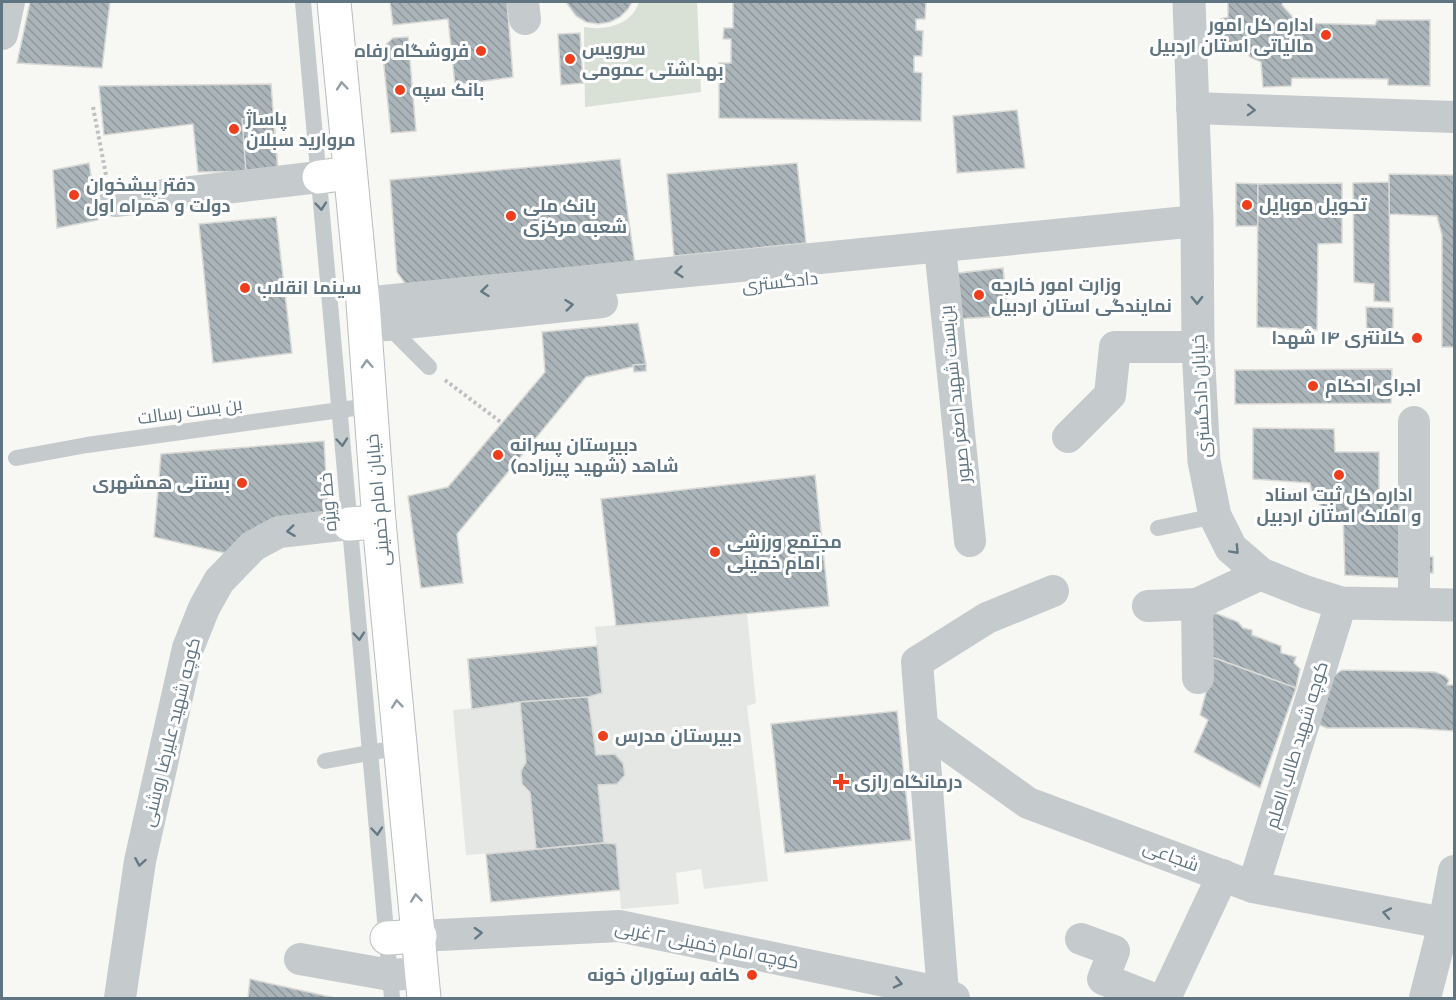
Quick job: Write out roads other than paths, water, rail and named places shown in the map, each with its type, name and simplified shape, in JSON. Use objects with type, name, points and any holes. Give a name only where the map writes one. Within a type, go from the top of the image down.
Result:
[{"type":"main road","name":"خیابان امام خمینی","points":[[334,2],[350,173],[372,318],[354,408],[364,523],[402,747],[423,986]]},
{"type":"main road","points":[[319,177],[350,173]]},
{"type":"main road","points":[[387,938],[420,936]]},
{"type":"street","points":[[2,34],[9,2]]},
{"type":"street","name":"خیابان دادگستری","points":[[1189,2],[1197,231],[1198,347],[1204,461],[1215,516],[1231,548],[1262,574],[1306,592],[1341,603],[1455,604]]},
{"type":"street","points":[[1192,108],[1455,117]]},
{"type":"street","points":[[115,201],[168,204],[319,177]]},
{"type":"street","name":"دادگستری","points":[[372,318],[645,286],[1197,231]]},
{"type":"street","name":"بن‌بست شهید اصغر صبور","points":[[940,255],[970,541]]},
{"type":"street","points":[[1068,437],[1110,394],[1115,347],[1198,347]]},
{"type":"street","points":[[1414,422],[1414,604]]},
{"type":"street","name":"کوچه شهید علیرضا روشنی","points":[[120,999],[142,850],[188,648],[204,608],[219,581],[253,546],[279,532],[364,523]]},
{"type":"street","points":[[1148,606],[1197,604],[1262,574]]},
{"type":"street","points":[[945,997],[917,662],[987,618],[1053,591]]},
{"type":"street","name":"کوچه شهید طالب العلم","points":[[1253,887],[1341,603]]},
{"type":"street","points":[[1197,604],[1198,678]]},
{"type":"street","name":"شجاعی","points":[[922,727],[1028,803],[1253,887],[1449,924]]},
{"type":"street","points":[[1425,999],[1449,924],[1455,871]]},
{"type":"street","points":[[1081,939],[1114,951],[1103,980],[1168,997],[1223,875]]},
{"type":"street","points":[[619,926],[688,920]]},
{"type":"street","name":"کوچه امام خمینی ۲ غربی","points":[[420,936],[619,926],[857,987],[945,997]]},
{"type":"street","points":[[300,959],[391,987],[423,986]]},
{"type":"lane","points":[[303,2],[319,177],[354,408]]},
{"type":"lane","points":[[372,318],[429,367]]},
{"type":"lane","name":"بن بست رسالت","points":[[16,458],[87,445],[354,408]]},
{"type":"lane","points":[[1158,528],[1215,516]]},
{"type":"lane","name":"خط ویژه","points":[[364,523],[370,753],[391,987]]},
{"type":"lane","points":[[325,761],[402,747]]},
{"type":"place","name":"اداره کل امور مالیاتی استان اردبیل","points":[[1326,35]]},
{"type":"place","name":"فروشگاه رفاه","points":[[481,51]]},
{"type":"place","name":"سرویس بهداشتی عمومی","points":[[570,59]]},
{"type":"place","name":"بانک سپه","points":[[400,90]]},
{"type":"place","name":"پاساژ مروارید سبلان","points":[[234,129]]},
{"type":"place","name":"دفتر پیشخوان دولت و همراه اول","points":[[74,195]]},
{"type":"place","name":"تحویل موبایل","points":[[1247,205]]},
{"type":"place","name":"بانک ملی شعبه مرکزی","points":[[511,216]]},
{"type":"place","name":"سینما انقلاب","points":[[245,288]]},
{"type":"place","name":"وزارت امور خارجه نمایندگی استان اردبیل","points":[[979,295]]},
{"type":"place","name":"کلانتری ۱۴ شهدا","points":[[1417,338]]},
{"type":"place","name":"اجرای احکام","points":[[1313,386]]},
{"type":"place","name":"دبیرستان پسرانه شاهد (شهید پیرزاده)","points":[[498,455]]},
{"type":"place","name":"اداره کل ثبت اسناد و املاک استان اردبیل","points":[[1339,475]]},
{"type":"place","name":"بستنی همشهری","points":[[242,483]]},
{"type":"place","name":"مجتمع ورزشی امام خمینی","points":[[715,552]]},
{"type":"place","name":"دبیرستان مدرس","points":[[603,736]]},
{"type":"place","name":"درمانگاه رازی","points":[[841,782]]},
{"type":"place","name":"کافه رستوران خونه","points":[[752,975]]}]
